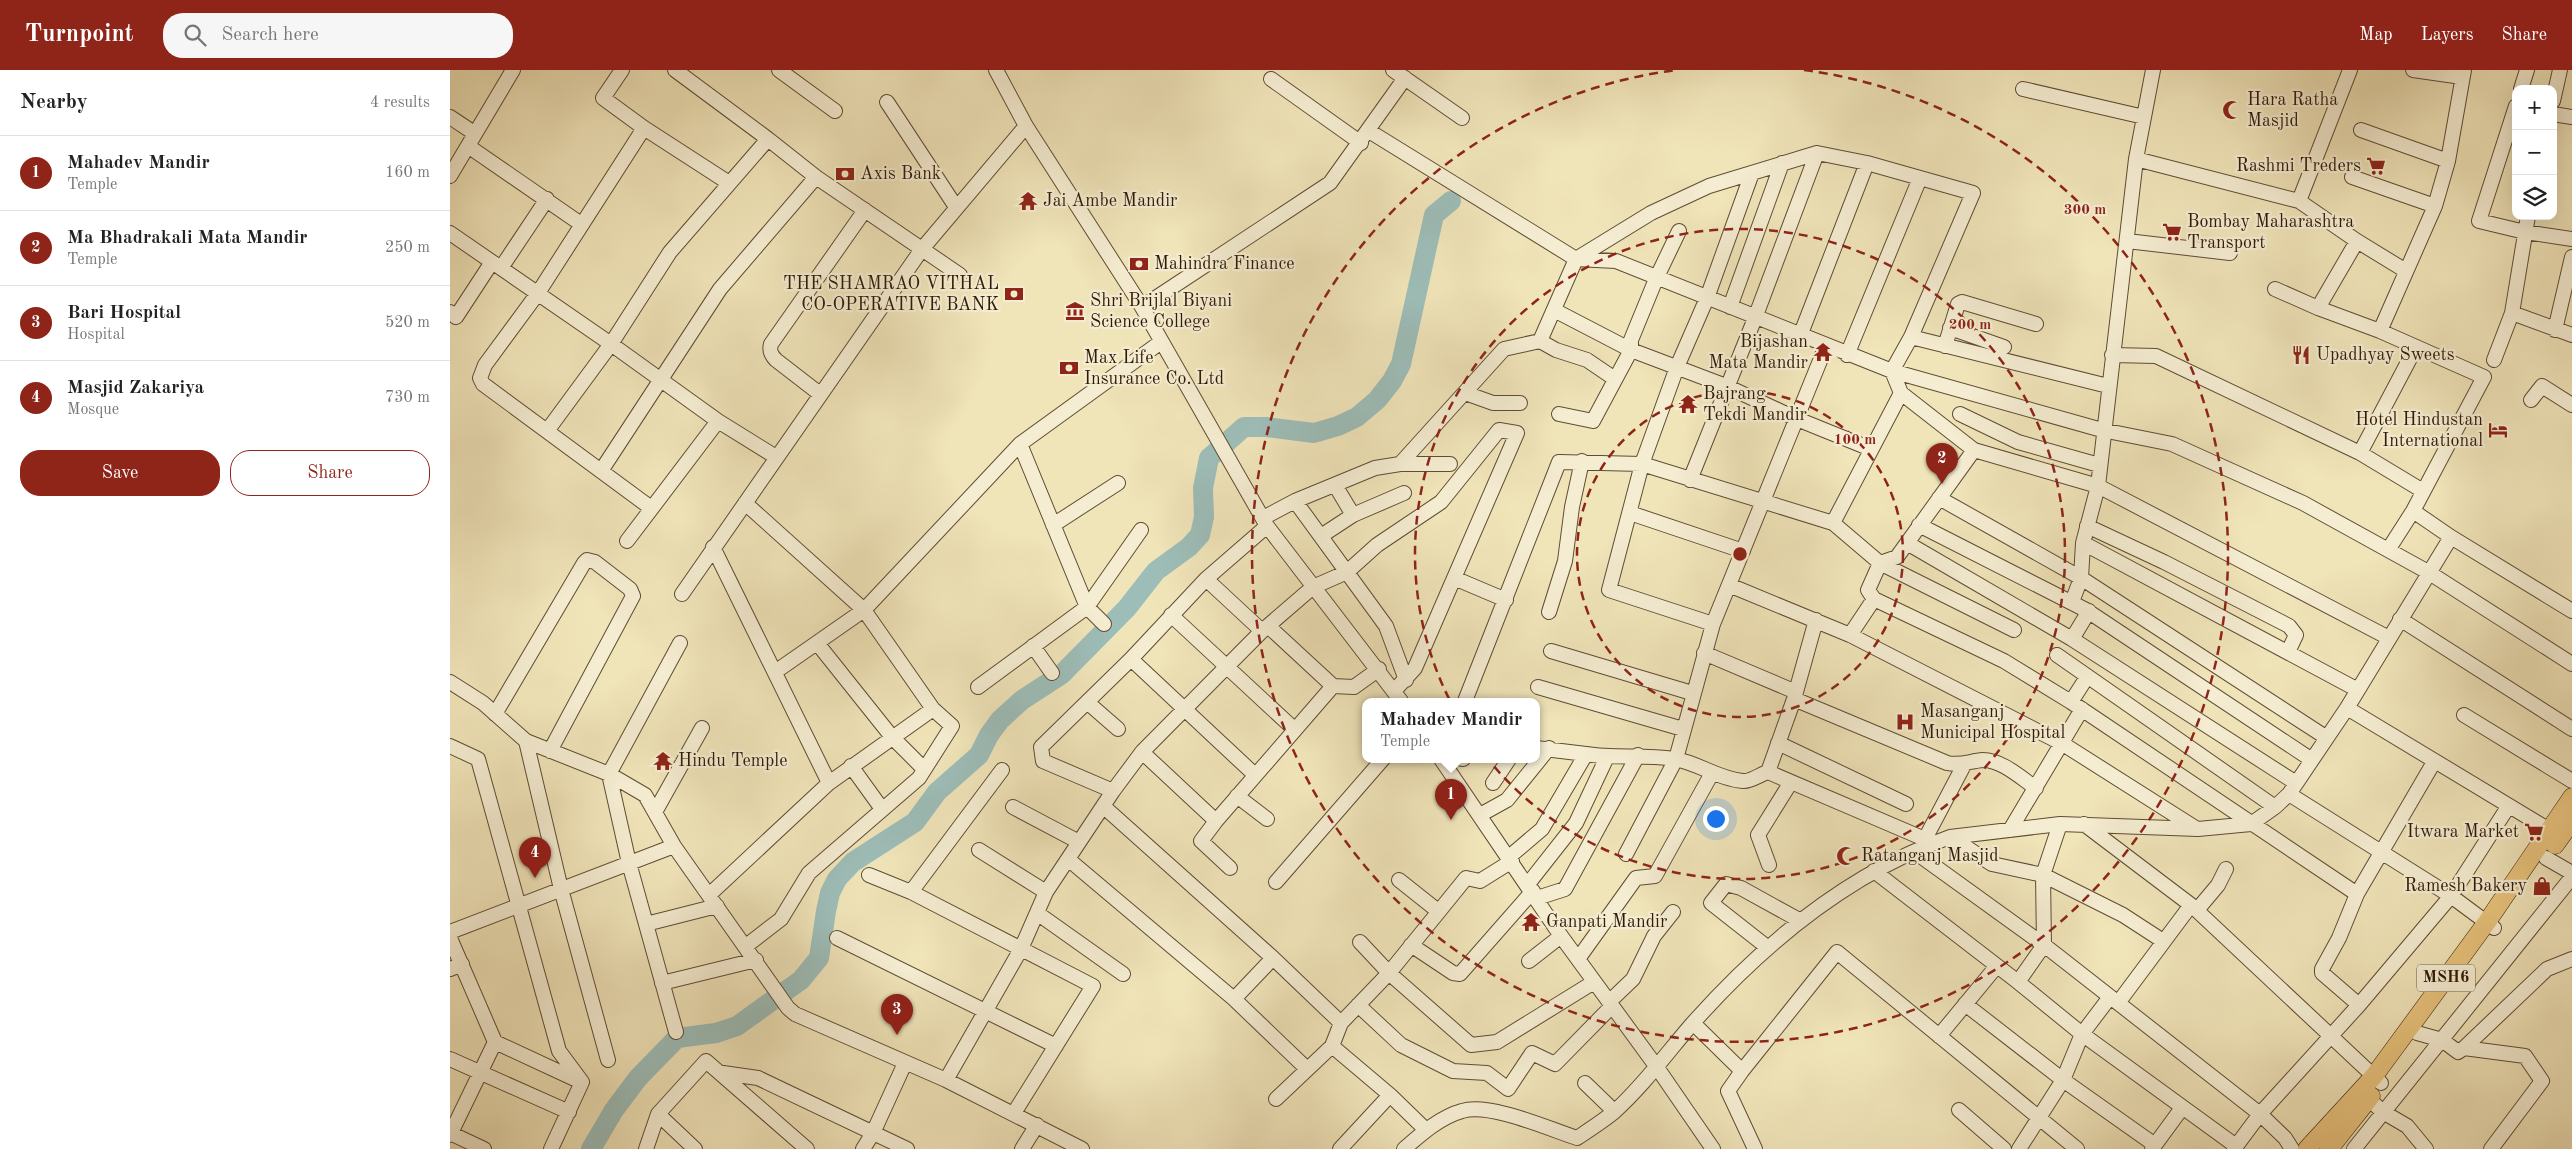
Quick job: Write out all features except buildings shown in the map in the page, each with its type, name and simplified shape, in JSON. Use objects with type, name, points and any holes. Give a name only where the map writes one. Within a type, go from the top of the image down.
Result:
[{"type":"main road","name":"MSH6","points":[[2329,1149],[2365,1096],[2491,925],[2561,837],[2572,797]]},
{"type":"main road","name":"MSH6","points":[[2378,1079],[2417,1033],[2491,925],[2546,858],[2572,821]]},
{"type":"main road","name":"MSH6","points":[[2307,1149],[2365,1096]]},
{"type":"street","points":[[450,176],[474,132],[513,70]]},
{"type":"street","points":[[622,70],[603,98],[644,128],[729,183]]},
{"type":"street","points":[[779,70],[835,111]]},
{"type":"street","points":[[1393,70],[1462,118]]},
{"type":"street","points":[[2072,602],[2081,578],[2083,543],[2098,486],[2102,430],[2136,159],[2153,70]]},
{"type":"street","points":[[2299,201],[2350,70]]},
{"type":"street","points":[[2380,331],[2435,206],[2448,161],[2463,74],[2414,70]]},
{"type":"street","points":[[2522,85],[2527,70]]},
{"type":"street","points":[[2557,85],[2560,70],[2572,71]]},
{"type":"street","points":[[682,72],[816,177],[960,276]]},
{"type":"street","points":[[946,1080],[1022,949],[1046,892],[1113,791],[1142,752],[1265,629],[1312,587],[1347,572],[1377,545],[1442,502],[1499,430],[1516,433],[1415,668],[1397,696],[1379,669],[1312,587],[1265,522],[1142,307],[1026,126],[1003,73]]},
{"type":"street","points":[[1142,307],[1330,183],[1361,143],[1405,78]]},
{"type":"street","points":[[1271,79],[1361,143]]},
{"type":"street","points":[[2024,89],[2144,117]]},
{"type":"street","points":[[887,102],[956,207]]},
{"type":"street","points":[[2557,115],[2572,117]]},
{"type":"street","points":[[450,117],[474,132]]},
{"type":"street","points":[[2512,118],[2479,221],[2525,232],[2572,239]]},
{"type":"street","points":[[682,594],[713,546],[922,249],[1026,126]]},
{"type":"street","points":[[644,128],[538,293],[485,365],[480,378],[483,384],[651,508]]},
{"type":"street","points":[[2361,130],[2448,161]]},
{"type":"street","points":[[1369,131],[1576,259],[1616,262],[1847,355],[1892,371],[2102,430],[2172,444],[2303,503],[2428,572],[2572,664]]},
{"type":"street","points":[[547,431],[611,344],[670,252],[768,139]]},
{"type":"street","points":[[468,146],[581,224]]},
{"type":"street","points":[[1690,480],[1726,386],[1755,318],[1817,154]]},
{"type":"street","points":[[1540,341],[1576,259],[1651,213],[1710,186],[1817,154],[1867,163],[1973,193],[1911,337],[1892,371]]},
{"type":"street","points":[[2136,159],[2299,201],[2357,241],[2406,271]]},
{"type":"street","points":[[1730,307],[1782,163]]},
{"type":"street","points":[[1800,336],[1867,163]]},
{"type":"street","points":[[1713,624],[1609,590],[1642,464],[1677,367],[1707,298],[1752,173]]},
{"type":"street","points":[[601,471],[661,382],[720,289],[816,177]]},
{"type":"street","points":[[2352,177],[2435,206]]},
{"type":"street","points":[[1847,355],[1920,178]]},
{"type":"street","points":[[450,312],[456,317],[547,199]]},
{"type":"street","points":[[820,394],[771,355],[771,344],[865,210]]},
{"type":"street","points":[[2494,360],[2512,313],[2527,220]]},
{"type":"street","points":[[1559,414],[1593,421],[1631,350],[1631,340],[1656,279],[1679,231]]},
{"type":"street","points":[[450,233],[611,344],[661,382],[718,421],[776,457]]},
{"type":"street","points":[[2318,308],[2357,241]]},
{"type":"street","points":[[2127,242],[2230,253]]},
{"type":"street","points":[[2555,330],[2572,257]]},
{"type":"street","points":[[2275,289],[2318,308],[2380,331],[2484,377],[2413,511],[2388,550]]},
{"type":"street","points":[[1945,346],[1958,304],[1962,302],[2036,324]]},
{"type":"street","points":[[1554,310],[1631,350],[1726,386],[1797,419],[1871,449]]},
{"type":"street","points":[[2512,313],[2572,335]]},
{"type":"street","points":[[1950,328],[2004,347]]},
{"type":"street","points":[[1911,337],[2108,386]]},
{"type":"street","points":[[1400,464],[1504,349],[1540,341],[1556,350],[1588,360],[1615,380]]},
{"type":"street","points":[[775,672],[864,610],[1020,444],[1161,342]]},
{"type":"street","points":[[1626,854],[1676,759],[1692,693],[1713,624],[1826,346]]},
{"type":"street","points":[[2360,453],[2416,347]]},
{"type":"street","points":[[2112,355],[2156,356],[2360,453],[2423,492]]},
{"type":"street","points":[[1892,371],[1901,393],[1974,450],[2098,486],[2389,638]]},
{"type":"street","points":[[2531,400],[2542,386],[2572,405]]},
{"type":"street","points":[[1465,393],[1492,403],[1520,403]]},
{"type":"street","points":[[1833,523],[1901,393]]},
{"type":"street","points":[[1960,414],[2018,442],[2099,465]]},
{"type":"street","points":[[628,541],[718,421]]},
{"type":"street","points":[[1020,444],[1087,607],[1104,624]]},
{"type":"street","points":[[1974,450],[1897,557],[1880,563],[1868,590],[1874,599],[2004,661],[2077,706],[2357,894]]},
{"type":"street","points":[[1549,612],[1566,561],[1572,507],[1582,461]]},
{"type":"street","points":[[1466,698],[1559,462],[1582,461],[1642,464],[1762,503],[1833,523],[1880,563],[2014,630]]},
{"type":"street","points":[[1113,791],[1043,761],[1041,747],[1132,659],[1206,579],[1265,522],[1295,501],[1375,468],[1400,464],[1450,464]]},
{"type":"street","points":[[1054,525],[1118,483]]},
{"type":"street","points":[[1335,485],[1353,515]]},
{"type":"street","points":[[1321,536],[1353,515],[1404,493]]},
{"type":"street","points":[[1939,498],[2081,578],[2326,738]]},
{"type":"street","points":[[1295,501],[1386,626],[1406,680]]},
{"type":"street","points":[[745,503],[864,610],[933,709],[952,726],[919,778],[809,873],[784,915],[746,946]]},
{"type":"street","points":[[2413,511],[2451,537],[2572,611]]},
{"type":"street","points":[[1630,513],[1743,551]]},
{"type":"street","points":[[1919,526],[2089,611],[2312,760]]},
{"type":"street","points":[[2087,526],[2164,562],[2289,626],[2296,634],[2288,652]]},
{"type":"street","points":[[978,687],[1087,607],[1141,530]]},
{"type":"street","points":[[1542,748],[1607,758],[1638,755],[1676,759],[1712,773],[1745,781],[1768,772],[1929,841],[2060,824],[2198,829],[2251,824],[2275,807],[2292,788],[2312,760],[2347,708],[2451,537]]},
{"type":"street","points":[[1907,543],[2088,649],[2491,925]]},
{"type":"street","points":[[2083,543],[2358,690]]},
{"type":"street","points":[[713,546],[828,782]]},
{"type":"street","points":[[495,714],[584,563],[591,560],[630,589],[633,596],[550,751]]},
{"type":"street","points":[[1454,578],[1506,600]]},
{"type":"street","points":[[1206,579],[1333,686],[1354,687],[1379,669]]},
{"type":"street","points":[[1729,585],[1850,635],[2063,744],[2198,829]]},
{"type":"street","points":[[1850,635],[1874,599]]},
{"type":"street","points":[[2072,639],[2089,611]]},
{"type":"street","points":[[1171,615],[1294,729]]},
{"type":"street","points":[[2400,619],[2572,729]]},
{"type":"street","points":[[1768,772],[1795,696],[1816,620]]},
{"type":"street","points":[[817,642],[892,738],[924,769]]},
{"type":"street","points":[[676,1032],[629,864],[609,774],[680,643]]},
{"type":"street","points":[[1033,646],[1052,673]]},
{"type":"street","points":[[2010,830],[2063,744],[2077,706],[2088,649]]},
{"type":"street","points":[[1551,651],[1692,693]]},
{"type":"street","points":[[1704,652],[1795,696],[1947,763],[1964,765],[1982,760],[1998,763],[2036,788]]},
{"type":"street","points":[[2057,655],[2275,807]]},
{"type":"street","points":[[1132,659],[1255,775]]},
{"type":"street","points":[[450,682],[495,714],[526,741],[609,774],[645,795],[674,846],[788,1008],[795,1014],[946,1080],[1014,1112],[1082,1149]]},
{"type":"street","points":[[1230,868],[1201,841],[1294,729],[1333,686]]},
{"type":"street","points":[[1538,687],[1683,729]]},
{"type":"street","points":[[1087,702],[1118,729]]},
{"type":"street","points":[[2347,708],[2508,807],[2561,837]]},
{"type":"street","points":[[646,924],[713,900],[742,862],[828,782],[933,709]]},
{"type":"street","points":[[2464,715],[2572,781]]},
{"type":"street","points":[[655,812],[702,728]]},
{"type":"street","points":[[526,741],[561,890],[608,1060]]},
{"type":"street","points":[[1778,743],[1906,804]]},
{"type":"street","points":[[450,746],[478,759],[559,1051],[582,1082]]},
{"type":"street","points":[[1142,752],[1216,821]]},
{"type":"street","points":[[1276,1098],[1306,1068],[1332,1046],[1341,1023],[1389,973],[1466,878],[1480,881],[1511,859],[1542,828],[1586,754]]},
{"type":"street","points":[[1533,891],[1566,889],[1638,755]]},
{"type":"street","points":[[1411,945],[1453,973],[1460,974],[1533,891],[1576,823],[1607,758]]},
{"type":"street","points":[[2359,1005],[2322,973],[2322,969],[2339,938],[2357,894],[2434,762]]},
{"type":"street","points":[[1276,882],[1380,763]]},
{"type":"street","points":[[1444,763],[1533,891],[1561,936],[1656,1066],[1713,1149]]},
{"type":"street","points":[[1494,783],[1507,763]]},
{"type":"street","points":[[1480,815],[1507,800],[1532,763]]},
{"type":"street","points":[[1404,1149],[1426,1130],[1462,1110],[1496,1111],[1577,1138],[1614,1111],[1693,1023],[1767,947],[1799,920],[1874,871],[1915,852],[1929,841],[1964,765]]},
{"type":"street","points":[[851,766],[882,808]]},
{"type":"street","points":[[911,892],[1002,770]]},
{"type":"street","points":[[1578,959],[1636,878],[1655,876],[1712,773]]},
{"type":"street","points":[[1768,865],[1758,835],[1791,782]]},
{"type":"street","points":[[1237,796],[1267,819]]},
{"type":"street","points":[[1103,806],[1273,958],[1341,1023]]},
{"type":"street","points":[[1013,807],[1079,842]]},
{"type":"street","points":[[1874,871],[2082,1034],[2235,1147],[2260,1114],[2359,1005],[2451,896],[2508,807]]},
{"type":"street","points":[[2018,982],[2044,945],[2043,875],[2060,824]]},
{"type":"street","points":[[2084,824],[2194,907],[2378,1079]]},
{"type":"street","points":[[1950,838],[1992,864],[2043,875],[2123,915],[2163,941]]},
{"type":"street","points":[[450,932],[674,846]]},
{"type":"street","points":[[979,850],[1046,892]]},
{"type":"street","points":[[1915,852],[2044,945],[2260,1114],[2285,1138],[2292,1149]]},
{"type":"street","points":[[2546,858],[2572,873]]},
{"type":"street","points":[[1068,859],[1234,999],[1306,1068]]},
{"type":"street","points":[[2019,1149],[2063,1080],[2082,1034],[2114,1000],[2194,907],[2218,885],[2226,869]]},
{"type":"street","points":[[869,875],[911,892],[1093,986],[1014,1112]]},
{"type":"street","points":[[2354,1149],[2572,877]]},
{"type":"street","points":[[1399,880],[1438,911]]},
{"type":"street","points":[[1767,947],[1711,903],[1726,884],[1741,888],[1799,920]]},
{"type":"street","points":[[1358,1005],[1401,1045],[1453,1071],[1487,1073],[1508,1089],[1532,1053],[1555,1064],[1633,979],[1654,936],[1673,912]]},
{"type":"street","points":[[1037,913],[1123,974]]},
{"type":"street","points":[[1530,961],[1561,936]]},
{"type":"street","points":[[450,938],[456,967],[496,1042],[582,1082]]},
{"type":"street","points":[[837,938],[1056,1046]]},
{"type":"street","points":[[1360,942],[1389,973],[1471,1045],[1496,1042],[1594,982]]},
{"type":"street","points":[[1755,1149],[1728,1092],[1742,1070],[1837,952],[2039,1120],[2077,1149]]},
{"type":"street","points":[[1234,999],[1273,958]]},
{"type":"street","points":[[2417,1033],[2442,1040],[2458,1052],[2548,969],[2572,959]]},
{"type":"street","points":[[662,983],[756,960]]},
{"type":"street","points":[[1939,1036],[1996,967]]},
{"type":"street","points":[[1965,1004],[2154,1147],[2182,1108]]},
{"type":"street","points":[[1693,1023],[1742,1070]]},
{"type":"street","points":[[484,1149],[450,1134],[496,1042]]},
{"type":"street","points":[[1332,1046],[1390,1095],[1426,1130]]},
{"type":"street","points":[[2464,1048],[2525,1056],[2542,1081],[2491,1149]]},
{"type":"street","points":[[450,1059],[569,1112]]},
{"type":"street","points":[[646,1149],[658,1114],[706,1060],[806,1149]]},
{"type":"street","points":[[863,1149],[873,1133],[905,1063]]},
{"type":"street","points":[[723,1074],[758,1078],[907,1149]]},
{"type":"street","points":[[552,1149],[582,1082]]},
{"type":"street","points":[[1585,1083],[1614,1111]]},
{"type":"street","points":[[1340,1149],[1390,1095]]},
{"type":"street","points":[[2365,1096],[2383,1112],[2407,1126],[2426,1149]]},
{"type":"street","points":[[1958,1110],[2004,1149]]},
{"type":"street","points":[[658,1114],[695,1149]]},
{"type":"street","points":[[1022,1149],[1036,1125]]},
{"type":"waterway","points":[[591,1149],[614,1110],[638,1078],[677,1038],[716,1033],[737,1026],[801,980],[819,958],[830,893],[837,879],[853,862],[915,822],[937,792],[979,755],[989,735],[1000,720],[1022,700],[1062,674],[1127,608],[1156,571],[1189,547],[1200,535],[1204,517],[1203,488],[1209,458],[1244,427],[1266,427],[1314,433],[1338,426],[1357,417],[1377,400],[1392,381],[1401,364],[1434,215],[1451,201]]},
{"type":"place","name":"Hara Ratha Masjid","points":[[2232,110]]},
{"type":"place","name":"Rashmi Treders","points":[[2376,166]]},
{"type":"place","name":"Axis Bank","points":[[845,174]]},
{"type":"place","name":"Jai Ambe Mandir","points":[[1028,201]]},
{"type":"place","name":"Bombay Maharashtra Transport","points":[[2172,232]]},
{"type":"place","name":"Mahindra Finance","points":[[1139,264]]},
{"type":"place","name":"THE SHAMRAO VITHAL CO-OPERATIVE BANK","points":[[1014,294]]},
{"type":"place","name":"Shri Brijlal Biyani Science College","points":[[1075,311]]},
{"type":"place","name":"Bijashan Mata Mandir","points":[[1823,352]]},
{"type":"place","name":"Upadhyay Sweets","points":[[2301,355]]},
{"type":"place","name":"Max Life Insurance Co. Ltd","points":[[1069,368]]},
{"type":"place","name":"Bajrang Tekdi Mandir","points":[[1688,404]]},
{"type":"place","name":"Hotel Hindustan International","points":[[2498,430]]},
{"type":"place","name":"Ma Bhadrakali Mata Mandir","points":[[1942,484]]},
{"type":"place","name":"Masanganj Municipal Hospital","points":[[1905,722]]},
{"type":"place","name":"Hindu Temple","points":[[663,761]]},
{"type":"place","name":"Mahadev Mandir","points":[[1451,820]]},
{"type":"place","name":"Itwara Market","points":[[2534,832]]},
{"type":"place","name":"Ratanganj Masjid","points":[[1846,856]]},
{"type":"place","name":"Masjid Zakariya","points":[[535,878]]},
{"type":"place","name":"Ramesh Bakery","points":[[2542,886]]},
{"type":"place","name":"Ganpati Mandir","points":[[1531,922]]},
{"type":"place","name":"Bari Hospital","points":[[897,1035]]}]
